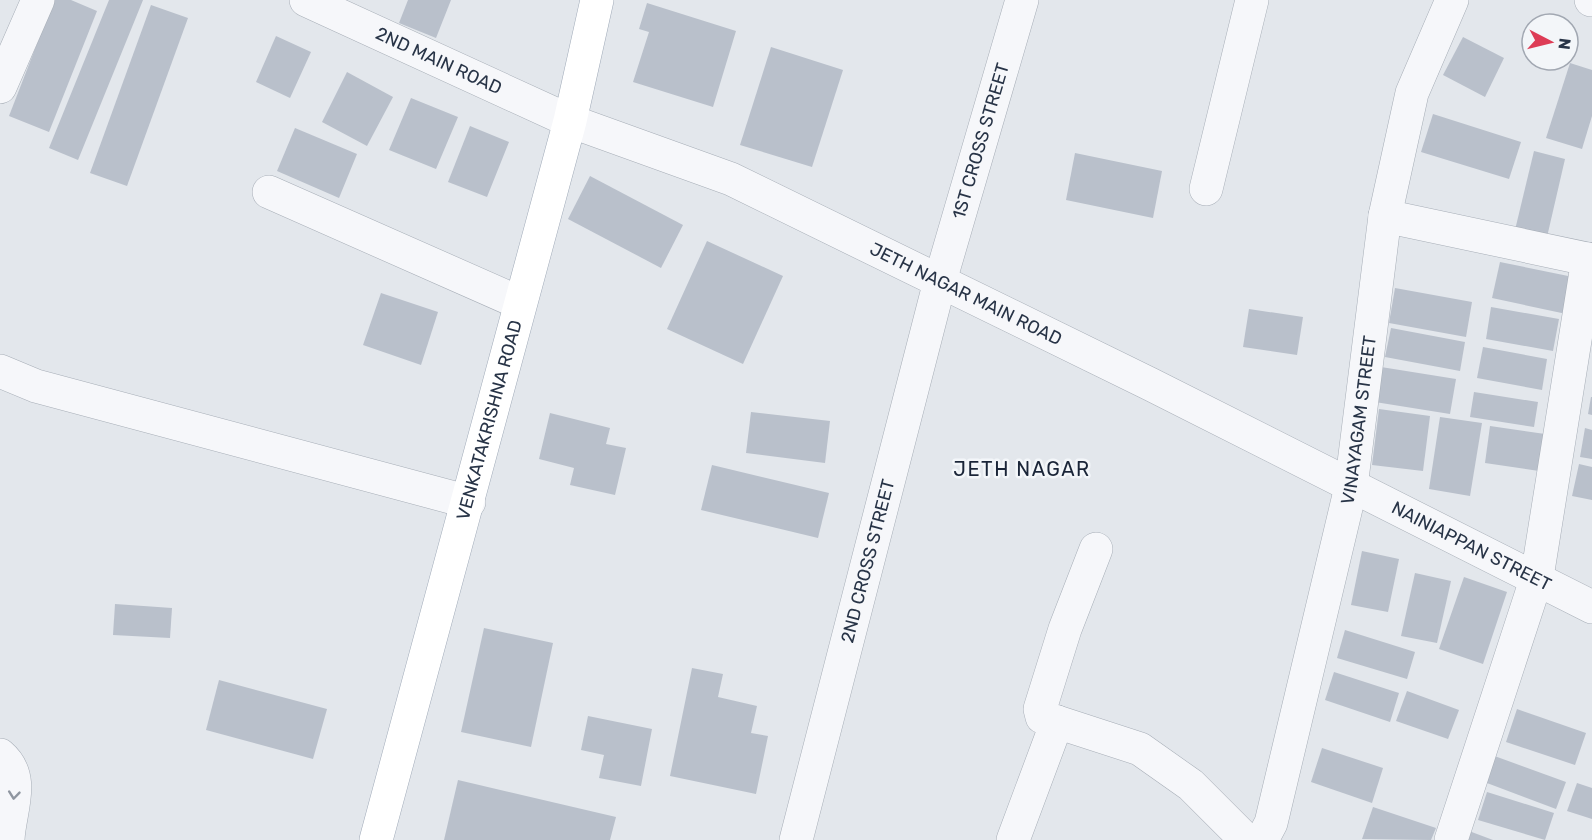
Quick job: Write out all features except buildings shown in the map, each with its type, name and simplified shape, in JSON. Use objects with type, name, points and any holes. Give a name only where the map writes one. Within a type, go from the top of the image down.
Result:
[{"type":"main road","name":"VENKATAKRISHNA ROAD","points":[[376,840],[570,121],[597,0]]},
{"type":"street","points":[[0,87],[38,0]]},
{"type":"street","name":"2ND MAIN ROAD","points":[[306,0],[570,121]]},
{"type":"street","name":"1ST CROSS STREET","points":[[940,281],[1022,0]]},
{"type":"street","points":[[1206,189],[1252,0]]},
{"type":"street","name":"VINAYAGAM STREET","points":[[1262,840],[1271,823],[1352,487],[1385,216],[1412,93],[1452,0]]},
{"type":"street","name":"JETH NAGAR MAIN ROAD","points":[[570,121],[731,179],[1352,487]]},
{"type":"street","points":[[269,192],[520,303]]},
{"type":"street","points":[[1385,216],[1590,260],[1537,578],[1451,840]]},
{"type":"street","name":"2ND CROSS STREET","points":[[796,840],[940,281]]},
{"type":"street","points":[[0,371],[36,386],[469,502]]},
{"type":"street","name":"NAINIAPPAN STREET","points":[[1352,487],[1592,607]]},
{"type":"street","points":[[1096,549],[1065,629],[1040,709],[1042,717],[1140,749],[1191,785],[1246,840]]},
{"type":"street","points":[[1013,840],[1057,722]]},
{"type":"street","points":[[0,755],[8,762],[15,775],[8,840]]},
{"type":"district","name":"JETH NAGAR","points":[[1022,469]]}]
